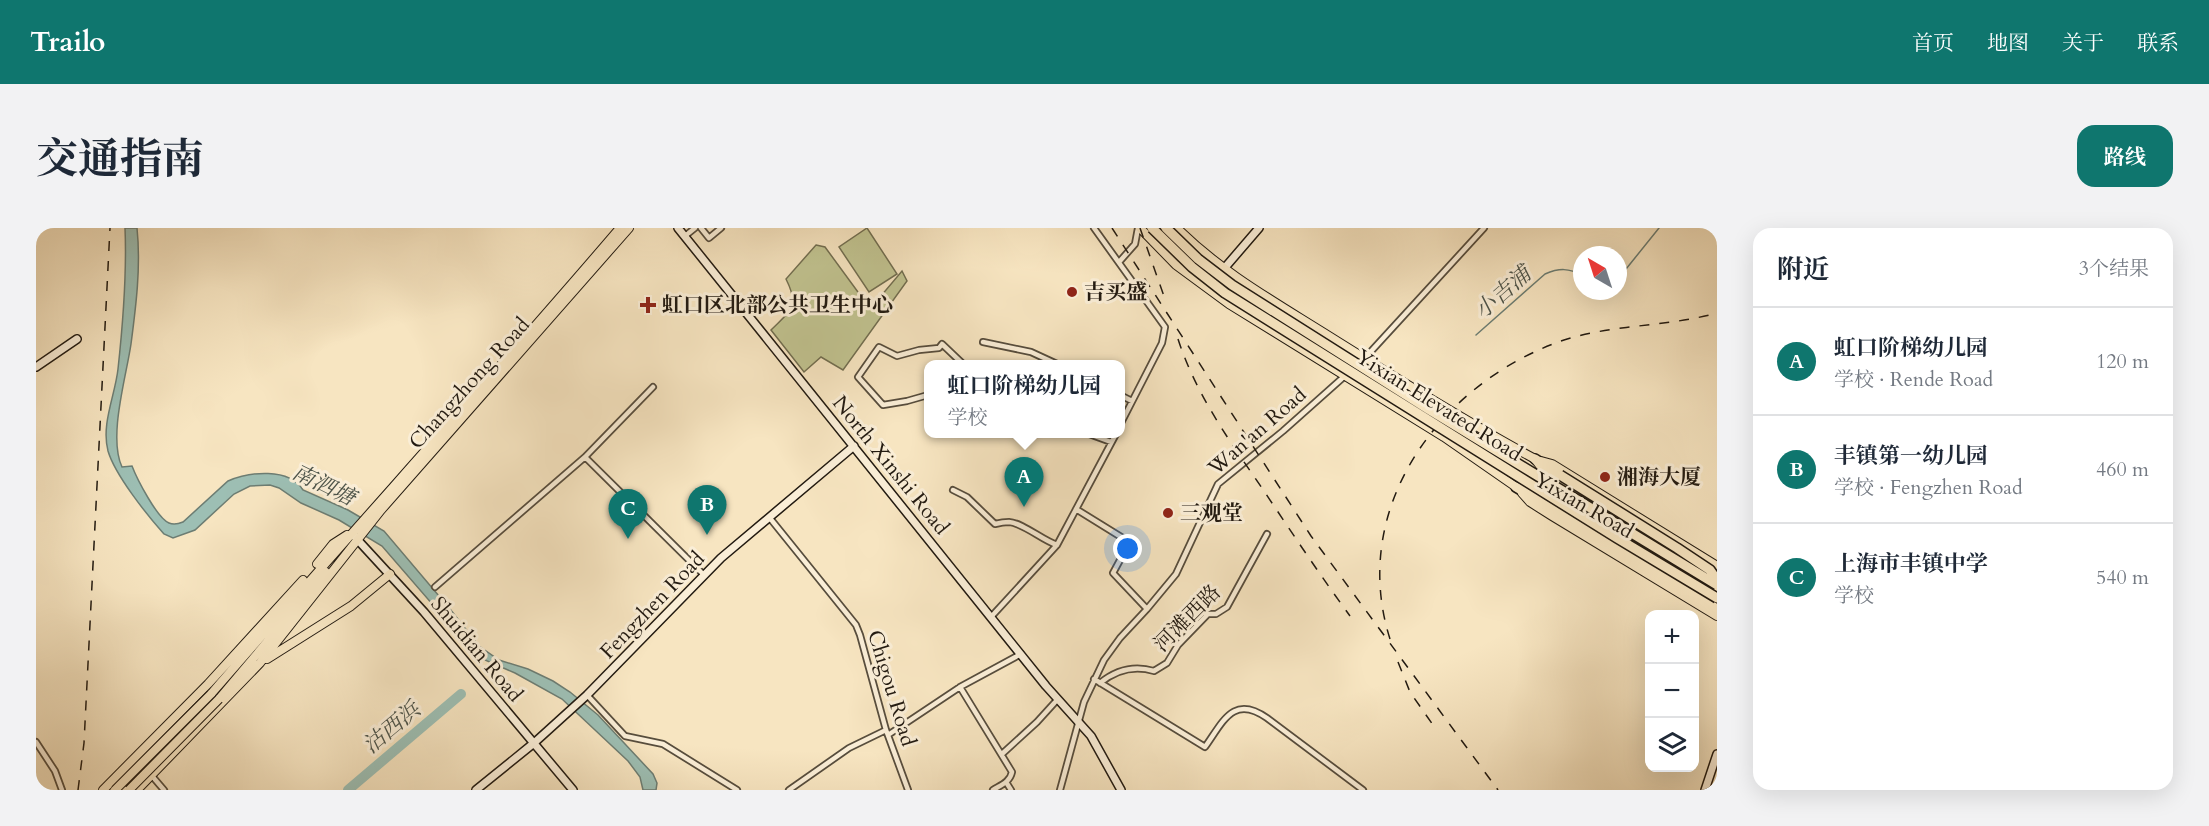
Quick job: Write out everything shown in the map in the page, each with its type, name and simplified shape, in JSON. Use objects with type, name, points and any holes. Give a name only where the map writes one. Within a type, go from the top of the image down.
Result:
[{"type":"highway","name":"Yixian Elevated Road","points":[[1152,228],[1192,267],[1224,292],[1717,598]]},
{"type":"highway","name":"Yixian Elevated Road","points":[[1166,228],[1198,259],[1243,292],[1438,415],[1717,585]]},
{"type":"highway","points":[[1535,459],[1677,548],[1710,570],[1717,580]]},
{"type":"highway","points":[[1516,487],[1717,607]]},
{"type":"main road","name":"Changzhong Road","points":[[115,790],[211,694],[354,537],[620,228]]},
{"type":"main road","name":"Changzhong Road","points":[[378,508],[629,228]]},
{"type":"main road","name":"Yixian Road","points":[[1139,228],[1176,265],[1207,289],[1444,437],[1516,487],[1536,494],[1717,607]]},
{"type":"main road","name":"Yixian Road","points":[[1177,228],[1201,252],[1224,269],[1458,417],[1535,459],[1544,471],[1717,580]]},
{"type":"main road","points":[[1444,437],[1441,432],[1443,423],[1448,418],[1458,417]]},
{"type":"main road","points":[[1535,459],[1552,464],[1717,566]]},
{"type":"main road","points":[[1516,487],[1530,502],[1717,616]]},
{"type":"main road","name":"Changzhong Road","points":[[137,790],[260,663],[338,564],[354,537]]},
{"type":"main road","name":"Changzhong Road","points":[[103,790],[208,684],[333,544],[354,537]]},
{"type":"main road","name":"Changzhong Road","points":[[129,790],[219,699],[326,571],[338,564]]},
{"type":"main road","points":[[260,663],[351,606],[390,574]]},
{"type":"street","name":"North Xinshi Road","points":[[678,228],[1057,700],[1091,736],[1121,790]]},
{"type":"street","points":[[685,236],[695,228]]},
{"type":"street","points":[[701,228],[709,238],[721,228]]},
{"type":"street","points":[[1094,228],[1120,261],[1165,327],[1162,343],[1125,415]]},
{"type":"street","points":[[1120,261],[1135,244],[1139,228]]},
{"type":"street","points":[[1207,289],[1258,228]]},
{"type":"street","name":"Wan'an Road","points":[[1060,790],[1084,702],[1094,679],[1115,644],[1176,574],[1218,484],[1365,359],[1484,228]]},
{"type":"street","points":[[36,367],[77,339]]},
{"type":"street","points":[[983,342],[1031,352],[1048,360]]},
{"type":"street","points":[[924,396],[883,405],[858,377],[879,347],[897,356],[939,348],[942,344],[959,360]]},
{"type":"street","points":[[435,587],[585,457],[653,387]]},
{"type":"street","points":[[1125,398],[1132,401]]},
{"type":"street","points":[[1100,438],[1111,442]]},
{"type":"street","points":[[991,617],[1057,545],[1114,438]]},
{"type":"street","name":"Fengzhen Road","points":[[476,790],[534,743],[585,697],[704,575],[769,516],[854,446]]},
{"type":"street","points":[[585,457],[704,575]]},
{"type":"street","points":[[953,490],[967,497],[995,524],[1011,522],[1044,541],[1057,545]]},
{"type":"street","points":[[1076,509],[1126,540],[1126,549],[1113,573],[1147,609]]},
{"type":"street","name":"Chigou Road","points":[[769,516],[856,625],[887,733],[908,790]]},
{"type":"street","name":"河滩西路","points":[[1100,683],[1110,675],[1125,669],[1145,668],[1154,671],[1167,663],[1178,645],[1208,614],[1216,614],[1227,607],[1267,534]]},
{"type":"street","name":"Shuidian Road","points":[[354,537],[424,612],[573,790]]},
{"type":"street","points":[[789,790],[849,748],[887,733],[960,687],[1021,654]]},
{"type":"street","points":[[1094,679],[1205,747],[1232,711],[1241,708],[1254,710],[1364,790]]},
{"type":"street","points":[[960,687],[1012,772],[1006,782],[993,790]]},
{"type":"street","points":[[585,697],[626,736],[663,744],[737,790]]},
{"type":"street","points":[[1002,754],[1057,700]]},
{"type":"street","points":[[36,742],[55,771],[62,790]]},
{"type":"street","points":[[1705,790],[1717,754]]},
{"type":"street","points":[[136,758],[164,790]]},
{"type":"street","points":[[1006,782],[1011,790]]},
{"type":"green space","points":[[867,228],[897,274],[869,292],[839,247]]},
{"type":"green space","points":[[816,245],[825,247],[866,303],[881,296],[902,271],[907,281],[843,370],[821,357],[804,372],[771,330],[784,318],[793,302],[786,279]]},
{"type":"water","points":[[125,228],[137,228],[138,272],[131,344],[117,424],[118,454],[122,467],[132,466],[148,498],[164,520],[173,524],[183,522],[228,481],[257,474],[279,475],[288,478],[303,490],[348,510],[384,531],[479,646],[499,660],[528,669],[553,681],[598,715],[653,774],[657,783],[656,790],[643,790],[640,777],[628,761],[562,699],[515,673],[478,657],[382,546],[339,520],[301,503],[279,488],[270,485],[250,486],[234,494],[195,530],[173,538],[164,534],[124,483],[112,461],[106,441],[107,420],[116,379],[121,334],[125,281]]},
{"type":"waterway","name":"小吉浦","points":[[1627,268],[1659,228]]},
{"type":"waterway","name":"小吉浦","points":[[1476,335],[1545,274],[1564,270],[1573,271]]},
{"type":"waterway","name":"沽西浜","points":[[348,790],[461,694]]},
{"type":"railway","points":[[78,790],[84,743],[110,228]]},
{"type":"railway","points":[[1112,228],[1311,536],[1498,790]]},
{"type":"railway","points":[[1140,228],[1166,302]]},
{"type":"railway","points":[[1390,639],[1380,590],[1382,542],[1394,497],[1415,456],[1444,418],[1479,386],[1519,359],[1564,340],[1602,331],[1679,321],[1717,313]]},
{"type":"railway","points":[[1178,339],[1194,380],[1215,418],[1350,616]]},
{"type":"railway","points":[[1398,662],[1410,692],[1433,725]]},
{"type":"place","name":"吉买盛","points":[[1072,292]]},
{"type":"place","name":"虹口区北部公共卫生中心","points":[[648,305]]},
{"type":"place","name":"湘海大厦","points":[[1605,477]]},
{"type":"place","name":"虹口阶梯幼儿园","points":[[1024,507]]},
{"type":"place","name":"三观堂","points":[[1168,513]]},
{"type":"place","name":"丰镇第一幼儿园","points":[[707,535]]},
{"type":"place","name":"上海市丰镇中学","points":[[628,539]]},
{"type":"water label","name":"南泗塘","points":[[324,484]]}]
